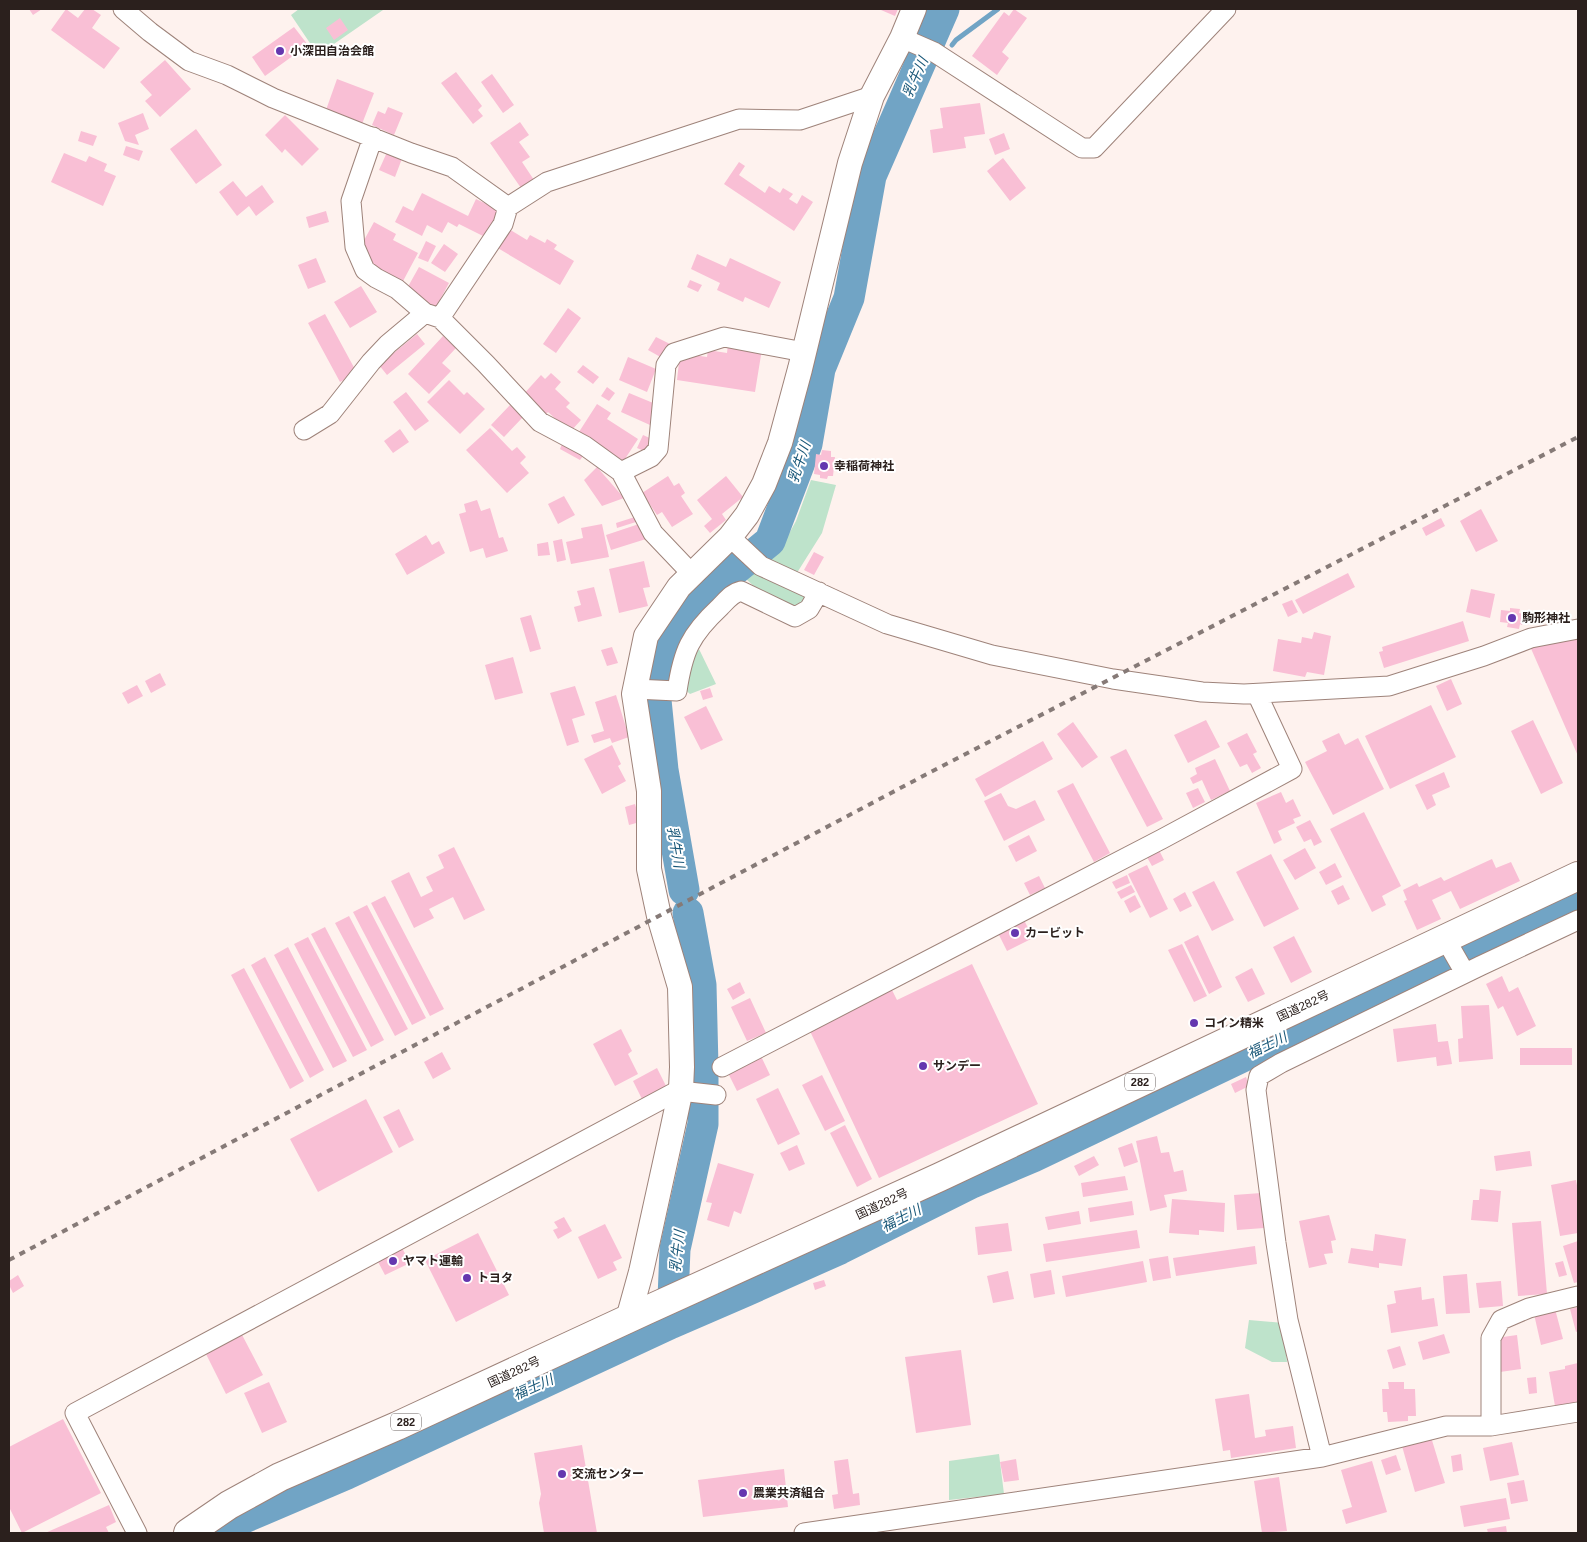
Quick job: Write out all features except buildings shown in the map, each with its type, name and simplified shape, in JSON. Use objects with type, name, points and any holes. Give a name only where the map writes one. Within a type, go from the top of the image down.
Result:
[{"type":"highway","name":"国道282号","points":[[188,1533],[229,1506],[280,1477],[397,1426],[940,1177],[1177,1064],[1446,941],[1578,876]]},
{"type":"street","points":[[123,9],[189,61],[227,75],[273,98],[411,153],[452,167],[508,207]]},
{"type":"street","points":[[637,1315],[641,1272],[685,1091],[682,1067],[680,987],[659,916],[649,869],[649,791],[634,694],[646,636],[679,587],[730,537],[748,515],[764,484],[780,443],[850,163],[872,96],[902,38],[914,9]]},
{"type":"street","points":[[902,38],[934,52],[1082,148],[1094,148],[1226,9]]},
{"type":"street","points":[[304,430],[330,414],[388,344],[433,316],[502,224],[508,207],[547,182],[739,118],[800,120],[872,96]]},
{"type":"street","points":[[373,137],[351,201],[354,247],[366,270],[376,278],[397,289],[433,316],[540,422],[585,446],[621,472],[653,533],[692,574]]},
{"type":"street","points":[[621,472],[650,457],[658,449],[666,365],[674,353],[724,337],[804,352]]},
{"type":"street","points":[[730,537],[761,566],[887,624],[992,655],[1113,678],[1202,692],[1257,694],[1389,686],[1484,656],[1531,638],[1578,629]]},
{"type":"street","points":[[636,689],[677,691],[681,662],[690,642],[707,619],[734,593],[742,591],[795,617],[810,609],[819,592]]},
{"type":"street","points":[[722,1067],[1153,844],[1292,769],[1257,694]]},
{"type":"street","points":[[1322,1457],[1288,1320],[1256,1090],[1259,1076],[1281,1063],[1464,973],[1578,920]]},
{"type":"street","points":[[1446,941],[1464,973]]},
{"type":"street","points":[[137,1533],[75,1414],[685,1091],[716,1095]]},
{"type":"street","points":[[1492,1426],[1491,1338],[1501,1320],[1529,1308],[1578,1296]]},
{"type":"street","points":[[804,1533],[1322,1457],[1446,1426],[1492,1426],[1578,1412]]},
{"type":"green space","points":[[299,9],[383,10],[318,55],[291,15]]},
{"type":"green space","points":[[811,480],[836,485],[822,533],[795,576],[765,562],[785,541],[796,521]]},
{"type":"green space","points":[[757,569],[812,597],[792,610],[769,600],[746,579]]},
{"type":"green space","points":[[699,649],[716,684],[690,694],[679,684]]},
{"type":"green space","points":[[1249,1320],[1283,1323],[1287,1362],[1272,1362],[1245,1348]]},
{"type":"green space","points":[[999,1454],[1004,1494],[949,1500],[949,1461]]},
{"type":"waterway","name":"乳牛川","points":[[684,890],[663,770],[656,700],[661,663],[698,600],[770,541],[807,444],[820,369],[849,298],[871,176],[944,9]]},
{"type":"waterway","points":[[952,45],[998,9]]},
{"type":"waterway","name":"福士川","points":[[224,1533],[244,1518],[347,1474],[672,1323],[840,1249],[972,1183],[1033,1157],[1372,995],[1578,901]]},
{"type":"waterway","name":"乳牛川","points":[[672,1323],[675,1249],[703,1124],[701,985],[688,913]]},
{"type":"railway","points":[[9,1260],[925,775],[1578,437]]},
{"type":"place","name":"小深田自治会館","points":[[280,51]]},
{"type":"place","name":"幸稲荷神社","points":[[824,466]]},
{"type":"place","name":"駒形神社","points":[[1512,618]]},
{"type":"place","name":"カービット","points":[[1015,933]]},
{"type":"place","name":"コイン精米","points":[[1194,1023]]},
{"type":"place","name":"サンデー","points":[[923,1066]]},
{"type":"place","name":"ヤマト運輸","points":[[393,1261]]},
{"type":"place","name":"トヨタ","points":[[467,1278]]},
{"type":"place","name":"交流センター","points":[[562,1474]]},
{"type":"place","name":"農業共済組合","points":[[743,1493]]}]
